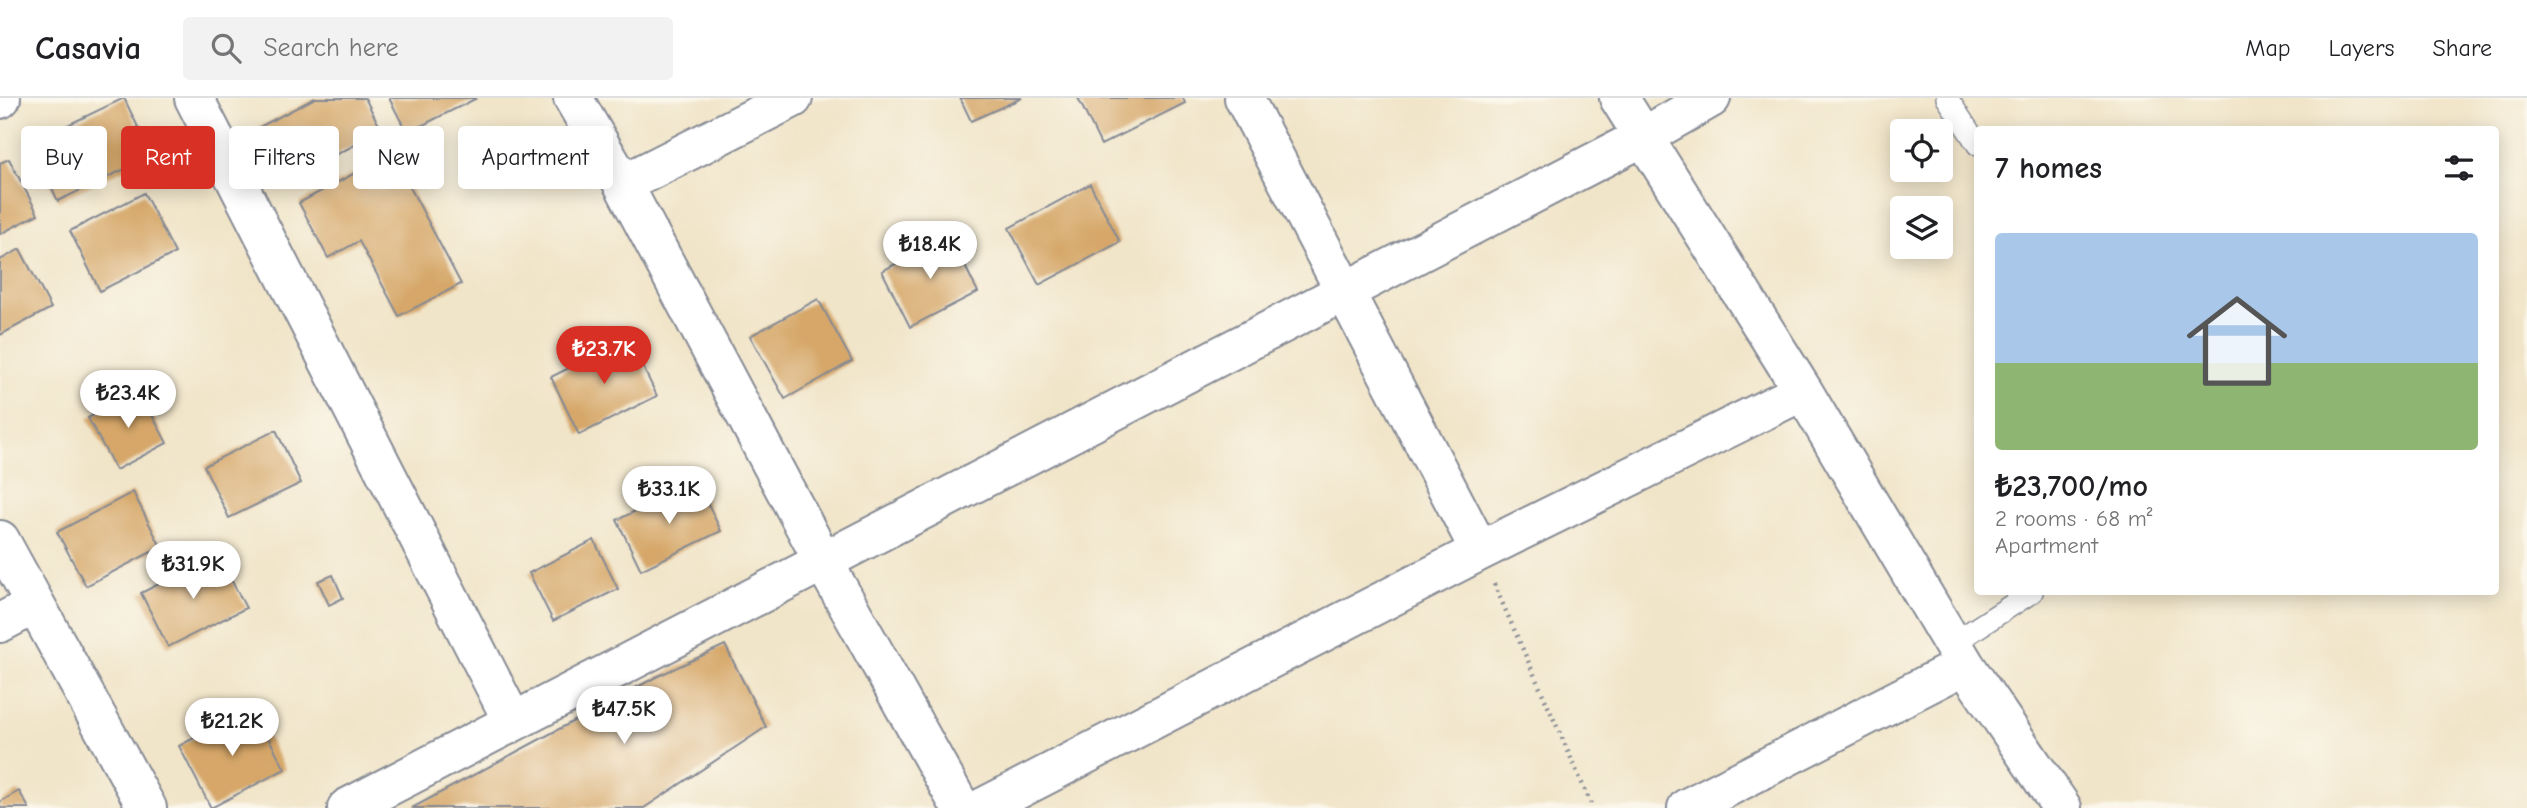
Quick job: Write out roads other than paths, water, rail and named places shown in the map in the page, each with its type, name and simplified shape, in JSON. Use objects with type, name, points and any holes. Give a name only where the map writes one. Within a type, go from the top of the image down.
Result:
[{"type":"street","points":[[194,98],[513,722]]},
{"type":"street","points":[[573,98],[623,184],[823,561],[961,808]]},
{"type":"street","points":[[623,184],[793,98]]},
{"type":"street","points":[[1244,98],[1480,551]]},
{"type":"street","points":[[1619,98],[1803,391],[1958,655],[2062,808]]},
{"type":"street","points":[[346,808],[1643,137],[1711,98]]},
{"type":"street","points":[[982,808],[1480,551],[1803,391]]},
{"type":"street","points":[[0,540],[147,808]]},
{"type":"street","points":[[0,624],[34,605]]},
{"type":"street","points":[[1687,808],[1958,655]]},
{"type":"lane","points":[[1947,98],[1974,139]]},
{"type":"lane","points":[[1958,655],[2028,595]]}]
